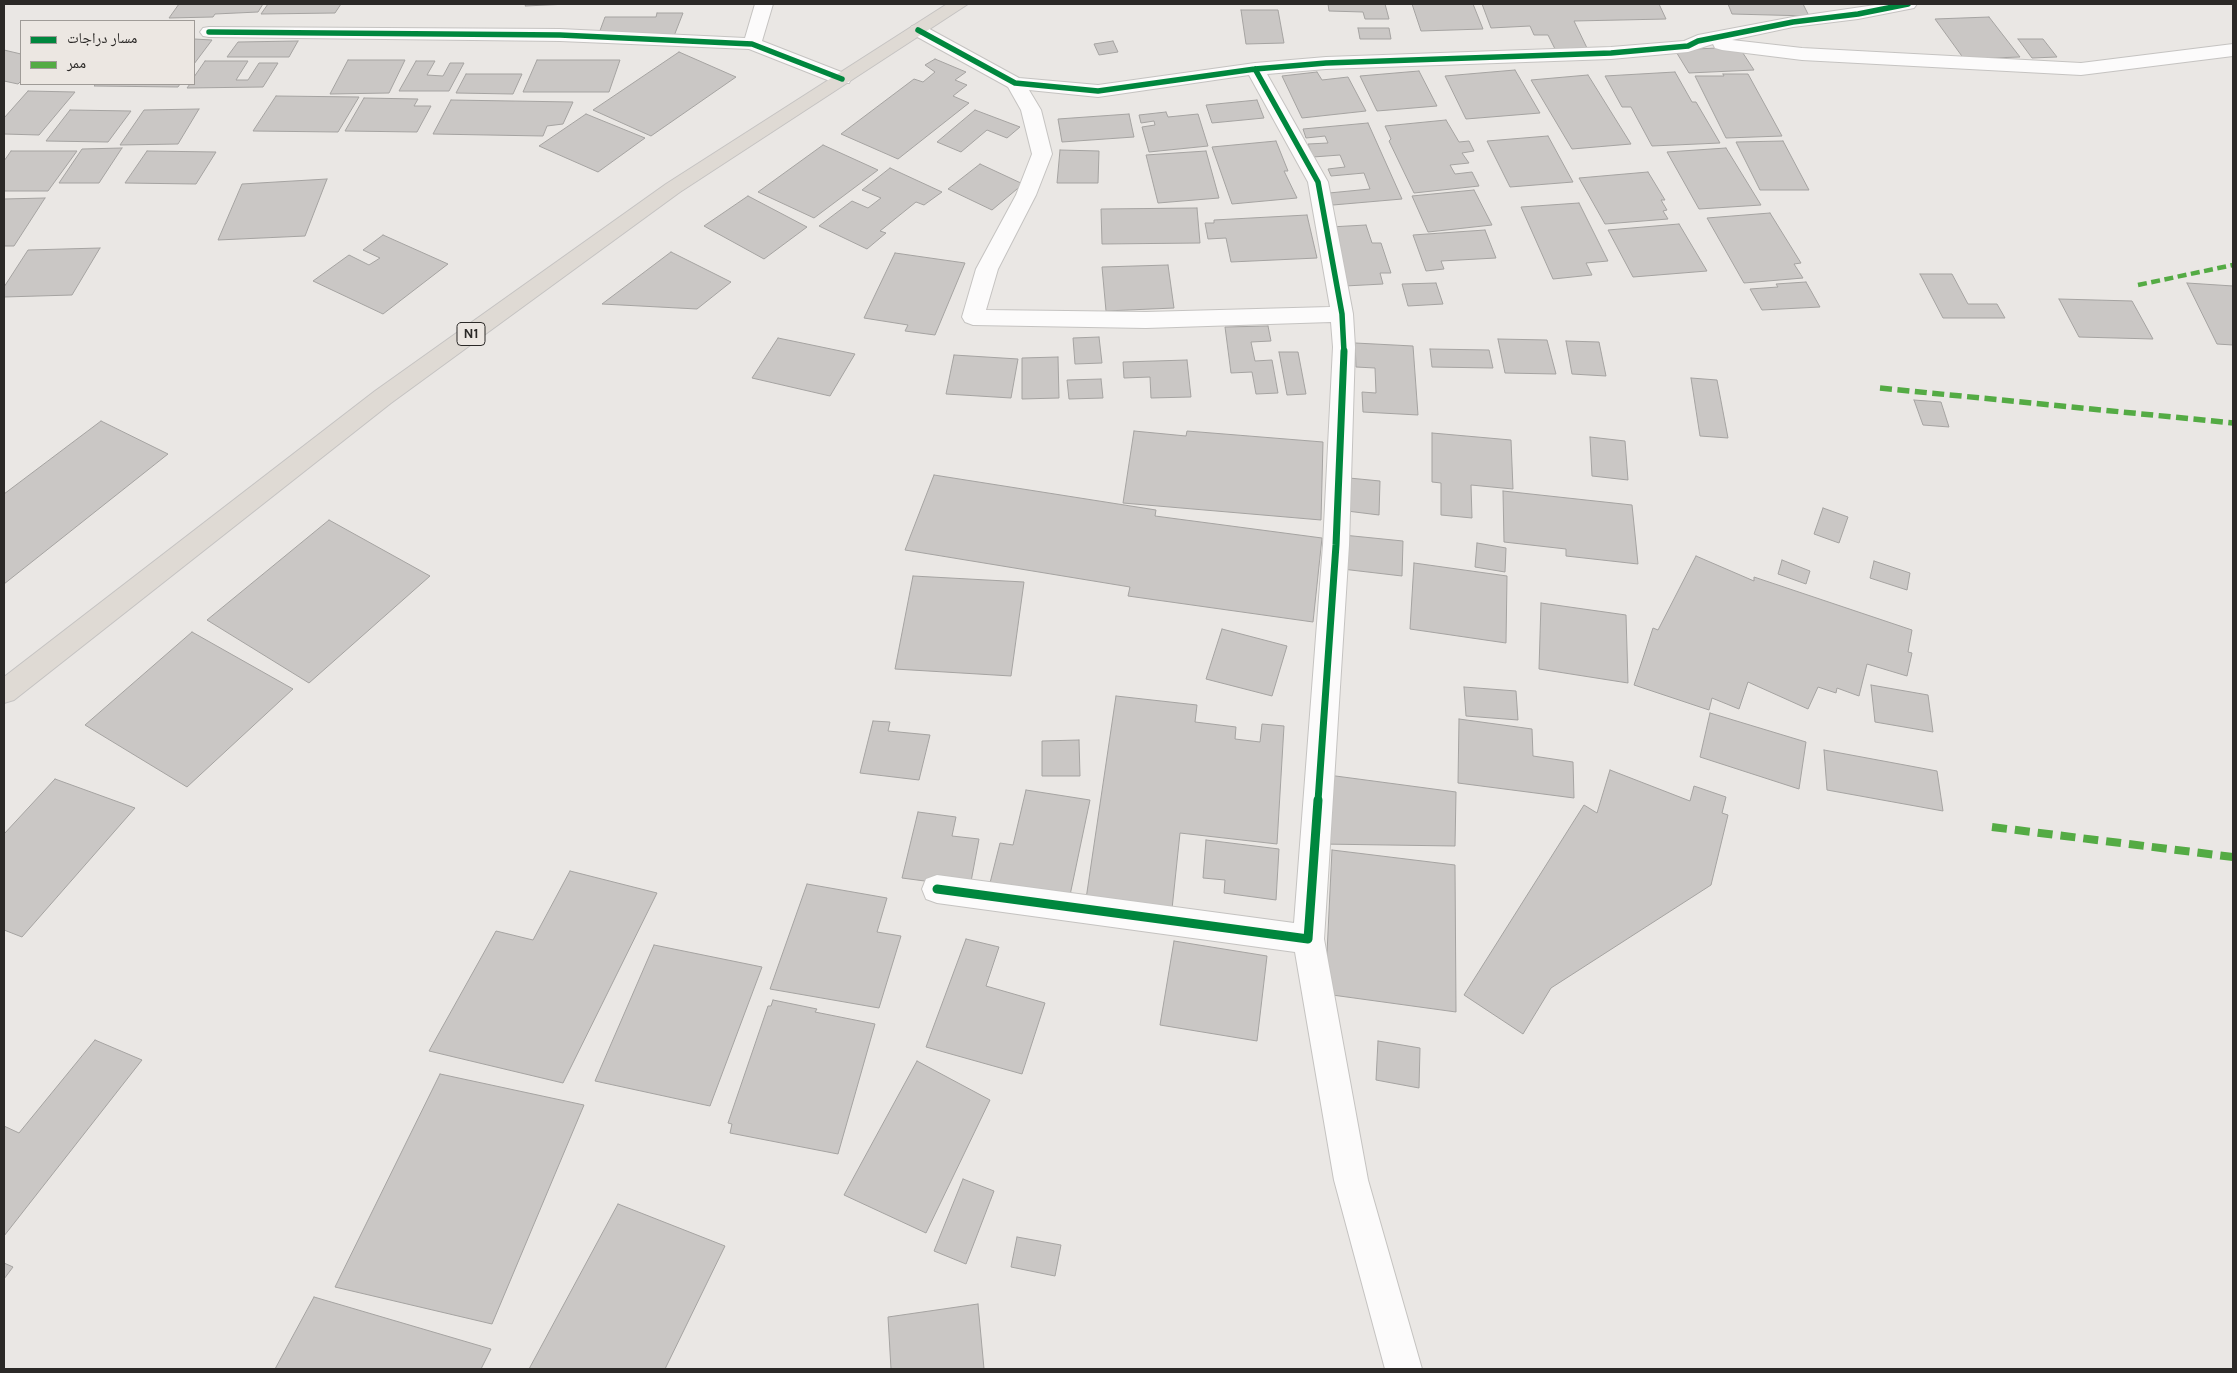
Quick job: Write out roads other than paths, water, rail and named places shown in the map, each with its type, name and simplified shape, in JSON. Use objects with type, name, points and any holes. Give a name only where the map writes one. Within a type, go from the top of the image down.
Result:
[{"type":"highway","name":"N1","points":[[4,692],[383,397],[673,188],[959,4]]},
{"type":"street","points":[[752,44],[764,4]]},
{"type":"street","points":[[918,30],[1015,83],[1098,91],[1255,69],[1326,63],[1611,53],[1688,46],[1698,41],[1793,22],[1858,14],[1908,4]]},
{"type":"street","points":[[209,32],[560,35],[752,44],[842,79]]},
{"type":"street","points":[[1698,41],[1802,54],[2081,69],[2233,50]]},
{"type":"street","points":[[1255,69],[1318,182],[1342,314],[1344,347],[1340,471],[1308,939],[1351,1180],[1403,1369]]},
{"type":"street","points":[[1015,83],[1031,110],[1042,154],[1026,195],[987,269],[973,317],[1146,320],[1342,314]]},
{"type":"street","points":[[937,889],[1308,939]]}]
